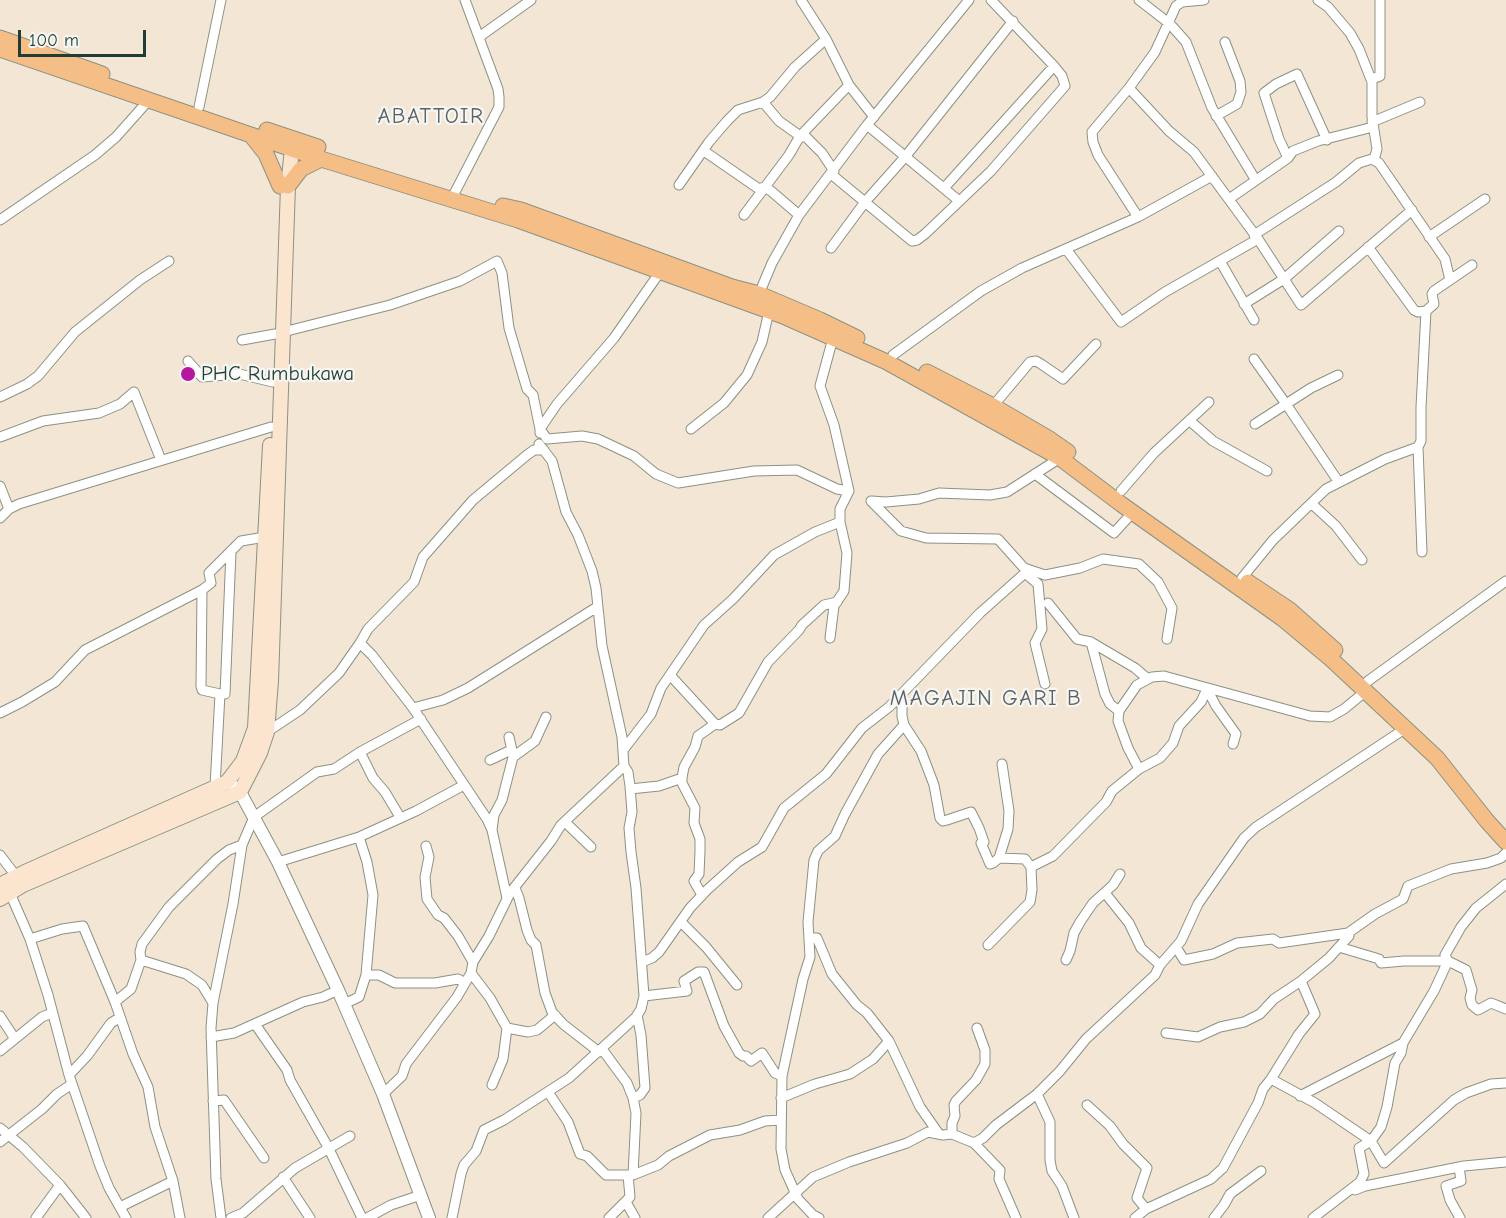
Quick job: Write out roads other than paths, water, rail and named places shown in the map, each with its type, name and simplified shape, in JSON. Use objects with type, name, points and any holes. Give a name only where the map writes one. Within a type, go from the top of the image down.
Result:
[{"type":"main road","points":[[0,38],[199,107],[321,159],[518,220],[769,311],[887,362],[1060,458],[1334,656]]},
{"type":"main road","points":[[0,49],[251,135],[287,143],[454,195],[521,210],[759,294],[820,320],[993,406],[1048,438],[1290,610],[1334,656],[1444,753],[1506,828]]},
{"type":"main road","points":[[251,135],[266,154],[284,186]]},
{"type":"main road","points":[[3,892],[240,792],[260,753],[267,732],[271,681],[279,333],[287,143]]},
{"type":"main road","points":[[284,186],[301,169],[321,159]]},
{"type":"main road","points":[[3,892],[16,876],[221,784],[243,761],[255,728],[273,382],[279,333]]},
{"type":"main road","points":[[1362,681],[1437,758],[1506,842]]},
{"type":"street","points":[[199,107],[220,0]]},
{"type":"street","points":[[454,195],[499,106],[498,88],[465,0]]},
{"type":"street","points":[[479,37],[531,0]]},
{"type":"street","points":[[801,0],[826,39],[849,86],[871,121],[905,157],[945,187],[958,200]]},
{"type":"street","points":[[759,294],[772,263],[799,215],[871,121],[969,0]]},
{"type":"street","points":[[763,102],[779,121],[800,136],[806,137],[822,153],[832,173],[912,241],[917,240],[991,171],[1065,86],[1062,76],[1054,66],[991,0]]},
{"type":"street","points":[[1139,0],[1170,24],[1186,42],[1216,116],[1255,179]]},
{"type":"street","points":[[1138,217],[1098,155],[1092,132],[1129,88],[1155,52],[1170,24],[1176,6],[1182,1],[1204,0]]},
{"type":"street","points":[[1318,0],[1328,7],[1350,33],[1371,79],[1372,125],[1377,149],[1374,160]]},
{"type":"street","points":[[1371,79],[1380,76],[1380,0]]},
{"type":"street","points":[[831,248],[865,202],[905,157],[1013,21]]},
{"type":"street","points":[[679,185],[718,131],[738,110],[763,102],[795,67],[826,39]]},
{"type":"street","points":[[1216,116],[1237,104],[1241,92],[1225,42]]},
{"type":"street","points":[[945,187],[1054,66]]},
{"type":"street","points":[[1288,158],[1279,139],[1264,93],[1276,84],[1298,74],[1327,140]]},
{"type":"street","points":[[744,215],[789,155],[800,136],[849,86]]},
{"type":"street","points":[[1129,88],[1169,131],[1194,152],[1256,237],[1299,304],[1302,305],[1412,210]]},
{"type":"street","points":[[0,220],[95,155],[116,137],[148,101]]},
{"type":"street","points":[[1229,199],[1288,158],[1293,152],[1372,125],[1420,102]]},
{"type":"street","points":[[704,151],[759,189],[764,187]]},
{"type":"street","points":[[1066,249],[1121,322],[1165,292],[1220,261],[1256,237],[1336,182],[1359,163],[1374,160],[1379,163],[1445,259],[1450,280]]},
{"type":"street","points":[[893,355],[981,291],[1022,268],[1138,217],[1212,176]]},
{"type":"street","points":[[764,187],[799,215]]},
{"type":"street","points":[[1429,237],[1485,199]]},
{"type":"street","points":[[1244,304],[1284,279],[1339,231]]},
{"type":"street","points":[[1368,247],[1414,310],[1418,312],[1426,311],[1434,304],[1432,294],[1434,291],[1472,265]]},
{"type":"street","points":[[0,397],[38,376],[75,332],[140,280],[169,261]]},
{"type":"street","points":[[242,339],[279,333],[390,305],[460,281],[498,261],[502,273],[508,328],[527,389],[533,395],[540,429],[539,448],[552,461],[566,512],[592,571],[602,646],[624,749],[624,766],[628,772],[632,812],[629,828],[644,996],[638,1015],[601,1051],[559,1086],[484,1131],[476,1151],[464,1165],[452,1218]]},
{"type":"street","points":[[1220,261],[1254,320]]},
{"type":"street","points":[[540,429],[557,404],[614,338],[660,272]]},
{"type":"street","points":[[691,429],[724,403],[747,375],[762,342],[769,311]]},
{"type":"street","points":[[1422,552],[1419,447],[1426,311]]},
{"type":"street","points":[[830,638],[834,606],[844,591],[847,553],[840,522],[840,509],[849,491],[834,425],[820,386],[833,338]]},
{"type":"street","points":[[993,406],[1030,362],[1036,361],[1063,379],[1096,344]]},
{"type":"street","points":[[1254,359],[1338,481]]},
{"type":"street","points":[[188,361],[202,377],[239,374],[273,382]]},
{"type":"street","points":[[1255,424],[1311,388],[1338,375]]},
{"type":"street","points":[[0,437],[43,421],[99,413],[120,404],[134,392],[161,460]]},
{"type":"street","points":[[1121,491],[1154,453],[1209,402]]},
{"type":"street","points":[[1190,421],[1213,441],[1268,471]]},
{"type":"street","points":[[0,518],[9,509],[20,504],[271,427]]},
{"type":"street","points":[[540,429],[547,439],[582,436],[598,439],[634,456],[656,474],[678,483],[779,469],[797,470],[837,489],[849,491]]},
{"type":"street","points":[[1242,578],[1273,540],[1326,489],[1385,459],[1419,447]]},
{"type":"street","points":[[267,732],[316,697],[339,673],[368,629],[414,582],[423,557],[454,522],[492,483],[539,448]]},
{"type":"street","points":[[1045,684],[1035,643],[1042,629],[1038,584],[998,539],[926,538],[901,531],[871,501],[920,500],[939,493],[990,495],[1006,492],[1060,458]]},
{"type":"street","points":[[1035,474],[1114,533],[1133,512]]},
{"type":"street","points":[[0,486],[9,509]]},
{"type":"street","points":[[1312,504],[1336,526],[1362,560]]},
{"type":"street","points":[[624,749],[651,714],[661,688],[704,626],[734,599],[774,555],[815,532],[840,522]]},
{"type":"street","points":[[0,713],[55,682],[85,650],[211,584],[209,573],[241,541],[265,537]]},
{"type":"street","points":[[202,590],[201,686],[202,690],[225,694],[231,552]]},
{"type":"street","points":[[1025,571],[1045,574],[1080,568],[1103,560],[1139,564],[1158,582],[1172,608],[1167,639]]},
{"type":"street","points":[[642,962],[659,952],[702,895],[738,862],[762,847],[784,808],[826,774],[862,728],[902,694],[980,613],[1025,571]]},
{"type":"street","points":[[1139,769],[1118,722],[1119,711],[1137,685],[1148,679],[1164,676],[1310,716],[1330,717],[1344,709],[1362,681],[1506,581]]},
{"type":"street","points":[[702,895],[694,881],[699,874],[700,850],[700,838],[694,823],[695,808],[682,783],[684,767],[698,736],[715,724],[720,725],[739,713],[768,663],[800,630],[802,625],[824,605],[837,602]]},
{"type":"street","points":[[1048,603],[1077,639],[1091,642],[1135,668],[1148,679]]},
{"type":"street","points":[[413,708],[443,700],[468,688],[597,607]]},
{"type":"street","points":[[1091,642],[1105,694],[1110,705],[1119,711]]},
{"type":"street","points":[[360,643],[372,655],[421,719],[492,830],[507,898]]},
{"type":"street","points":[[670,675],[715,724]]},
{"type":"street","points":[[1208,689],[1216,706],[1236,734],[1233,744]]},
{"type":"street","points":[[1030,867],[1053,856],[1106,802],[1112,791],[1139,769],[1160,758],[1173,743],[1179,726],[1201,702],[1208,689]]},
{"type":"street","points":[[220,694],[221,784],[240,792],[278,862],[338,990],[383,1094],[429,1218]]},
{"type":"street","points":[[902,694],[904,725],[921,751],[934,785],[940,818],[943,821],[971,812],[980,828],[984,842],[981,843],[990,864],[999,858],[1008,830],[1009,811],[1002,764]]},
{"type":"street","points":[[490,760],[512,753],[535,741],[546,717]]},
{"type":"street","points":[[221,1218],[216,1179],[211,1037],[213,1003],[234,904],[242,845],[254,817],[317,772],[334,769],[421,719]]},
{"type":"street","points":[[819,1218],[805,1208],[798,1199],[782,1160],[782,1076],[803,978],[810,957],[808,922],[813,894],[812,874],[818,851],[834,836],[878,754],[904,725]]},
{"type":"street","points":[[974,1143],[1037,1094],[1060,1071],[1086,1039],[1155,975],[1160,965],[1181,941],[1198,904],[1244,838],[1256,827],[1406,728]]},
{"type":"street","points":[[492,830],[494,815],[502,800],[512,753],[509,737]]},
{"type":"street","points":[[360,752],[373,778],[386,792],[400,817]]},
{"type":"street","points":[[383,1094],[402,1076],[406,1064],[457,997],[507,898],[565,822],[624,766]]},
{"type":"street","points":[[630,789],[658,786],[682,778]]},
{"type":"street","points":[[278,862],[359,837],[464,785]]},
{"type":"street","points":[[565,822],[591,847]]},
{"type":"street","points":[[344,1004],[359,997],[366,975],[373,894],[367,862],[359,837]]},
{"type":"street","points":[[115,1002],[131,988],[141,960],[140,952],[145,939],[177,898],[217,859],[229,850],[242,845]]},
{"type":"street","points":[[426,846],[429,857],[425,878],[426,899],[458,936],[473,962]]},
{"type":"street","points":[[1176,947],[1184,960],[1213,954],[1237,943],[1273,939],[1279,944],[1348,933],[1403,899],[1408,886],[1451,869],[1501,858],[1506,853]]},
{"type":"street","points":[[0,855],[16,876]]},
{"type":"street","points":[[988,945],[1030,902],[1032,890],[1030,867],[1025,859],[999,858]]},
{"type":"street","points":[[1066,960],[1074,933],[1080,922],[1093,903],[1113,885],[1120,874]]},
{"type":"street","points":[[1448,961],[1445,955],[1461,927],[1476,908],[1506,884]]},
{"type":"street","points":[[515,888],[531,940],[536,945],[545,993],[555,1015],[563,1024],[601,1051],[627,1083],[633,1098],[636,1127],[630,1175],[630,1197],[609,1218]]},
{"type":"street","points":[[3,892],[30,939],[70,1079],[100,1166],[126,1218]]},
{"type":"street","points":[[1104,893],[1129,923],[1141,948],[1160,965]]},
{"type":"street","points":[[681,921],[706,947],[736,985]]},
{"type":"street","points":[[30,939],[69,927],[83,926],[148,1087],[155,1127],[173,1181],[180,1218]]},
{"type":"street","points":[[1166,1033],[1198,1037],[1220,1026],[1244,1022],[1260,1014],[1274,999],[1301,981],[1349,936],[1348,933]]},
{"type":"street","points":[[809,938],[817,939],[832,974],[889,1041],[920,1107],[939,1134]]},
{"type":"street","points":[[1339,946],[1378,959],[1381,963],[1448,961],[1466,970],[1472,990],[1470,998],[1472,1005],[1478,1010],[1491,1004],[1506,1009]]},
{"type":"street","points":[[141,960],[186,974],[202,985],[213,1003]]},
{"type":"street","points":[[1313,1218],[1360,1182],[1364,1174],[1359,1148],[1371,1141],[1381,1127],[1395,1063],[1401,1053],[1403,1043],[1434,991],[1448,961]]},
{"type":"street","points":[[471,972],[490,998],[507,1028],[503,1059],[492,1085]]},
{"type":"street","points":[[644,996],[687,991],[684,981],[698,972],[704,972],[727,1032],[739,1053],[751,1061],[762,1053],[775,1073],[782,1076]]},
{"type":"street","points":[[366,975],[379,975],[395,983],[435,983],[458,979],[465,984]]},
{"type":"street","points":[[1135,1218],[1146,1209],[1216,1176],[1224,1168],[1263,1089],[1315,1014],[1301,981]]},
{"type":"street","points":[[211,1037],[234,1033],[303,1002],[338,990]]},
{"type":"street","points":[[0,1051],[42,1017],[52,1013]]},
{"type":"street","points":[[507,1028],[528,1032],[537,1030],[555,1015]]},
{"type":"street","points":[[633,1098],[640,1095],[645,1088],[638,1015]]},
{"type":"street","points":[[0,1016],[15,1039]]},
{"type":"street","points":[[0,1142],[57,1094],[111,1023],[120,1018]]},
{"type":"street","points":[[255,1024],[284,1065],[362,1218]]},
{"type":"street","points":[[952,1134],[952,1123],[956,1116],[954,1105],[976,1080],[985,1064],[985,1050],[977,1028]]},
{"type":"street","points":[[781,1098],[814,1084],[850,1074],[873,1059],[889,1041]]},
{"type":"street","points":[[1300,1096],[1403,1043]]},
{"type":"street","points":[[1271,1079],[1315,1103],[1371,1141],[1384,1163],[1466,1093],[1491,1084],[1506,1083]]},
{"type":"street","points":[[548,1092],[562,1111],[580,1154],[587,1156],[606,1175],[630,1175],[658,1165],[669,1156],[710,1135],[740,1130],[765,1121],[782,1120]]},
{"type":"street","points":[[1037,1094],[1050,1122],[1052,1171],[1062,1186],[1074,1218]]},
{"type":"street","points":[[213,1101],[224,1100],[264,1158]]},
{"type":"street","points":[[1087,1105],[1110,1126],[1123,1144],[1147,1168],[1137,1198],[1146,1209]]},
{"type":"street","points":[[0,1128],[23,1147],[60,1185],[86,1218]]},
{"type":"street","points":[[768,1218],[813,1177],[831,1168],[897,1147],[928,1132],[952,1134],[974,1143],[1000,1170],[999,1179],[1016,1218]]},
{"type":"street","points":[[231,1218],[243,1213],[283,1177],[350,1136]]},
{"type":"street","points":[[1342,1196],[1365,1186],[1459,1167],[1506,1162]]},
{"type":"street","points":[[1459,1167],[1461,1181],[1446,1186],[1450,1200],[1460,1218]]},
{"type":"street","points":[[1214,1218],[1230,1194],[1261,1171]]},
{"type":"street","points":[[283,1177],[310,1218]]},
{"type":"street","points":[[120,1207],[173,1181]]},
{"type":"street","points":[[36,1218],[60,1185]]},
{"type":"street","points":[[367,1218],[391,1205],[421,1196]]},
{"type":"street","points":[[626,1202],[634,1218]]},
{"type":"place","name":"PHC Rumbukawa","points":[[188,374]]},
{"type":"district","name":"ABATTOIR","points":[[431,117]]},
{"type":"district","name":"MAGAJIN GARI B","points":[[986,699]]}]
